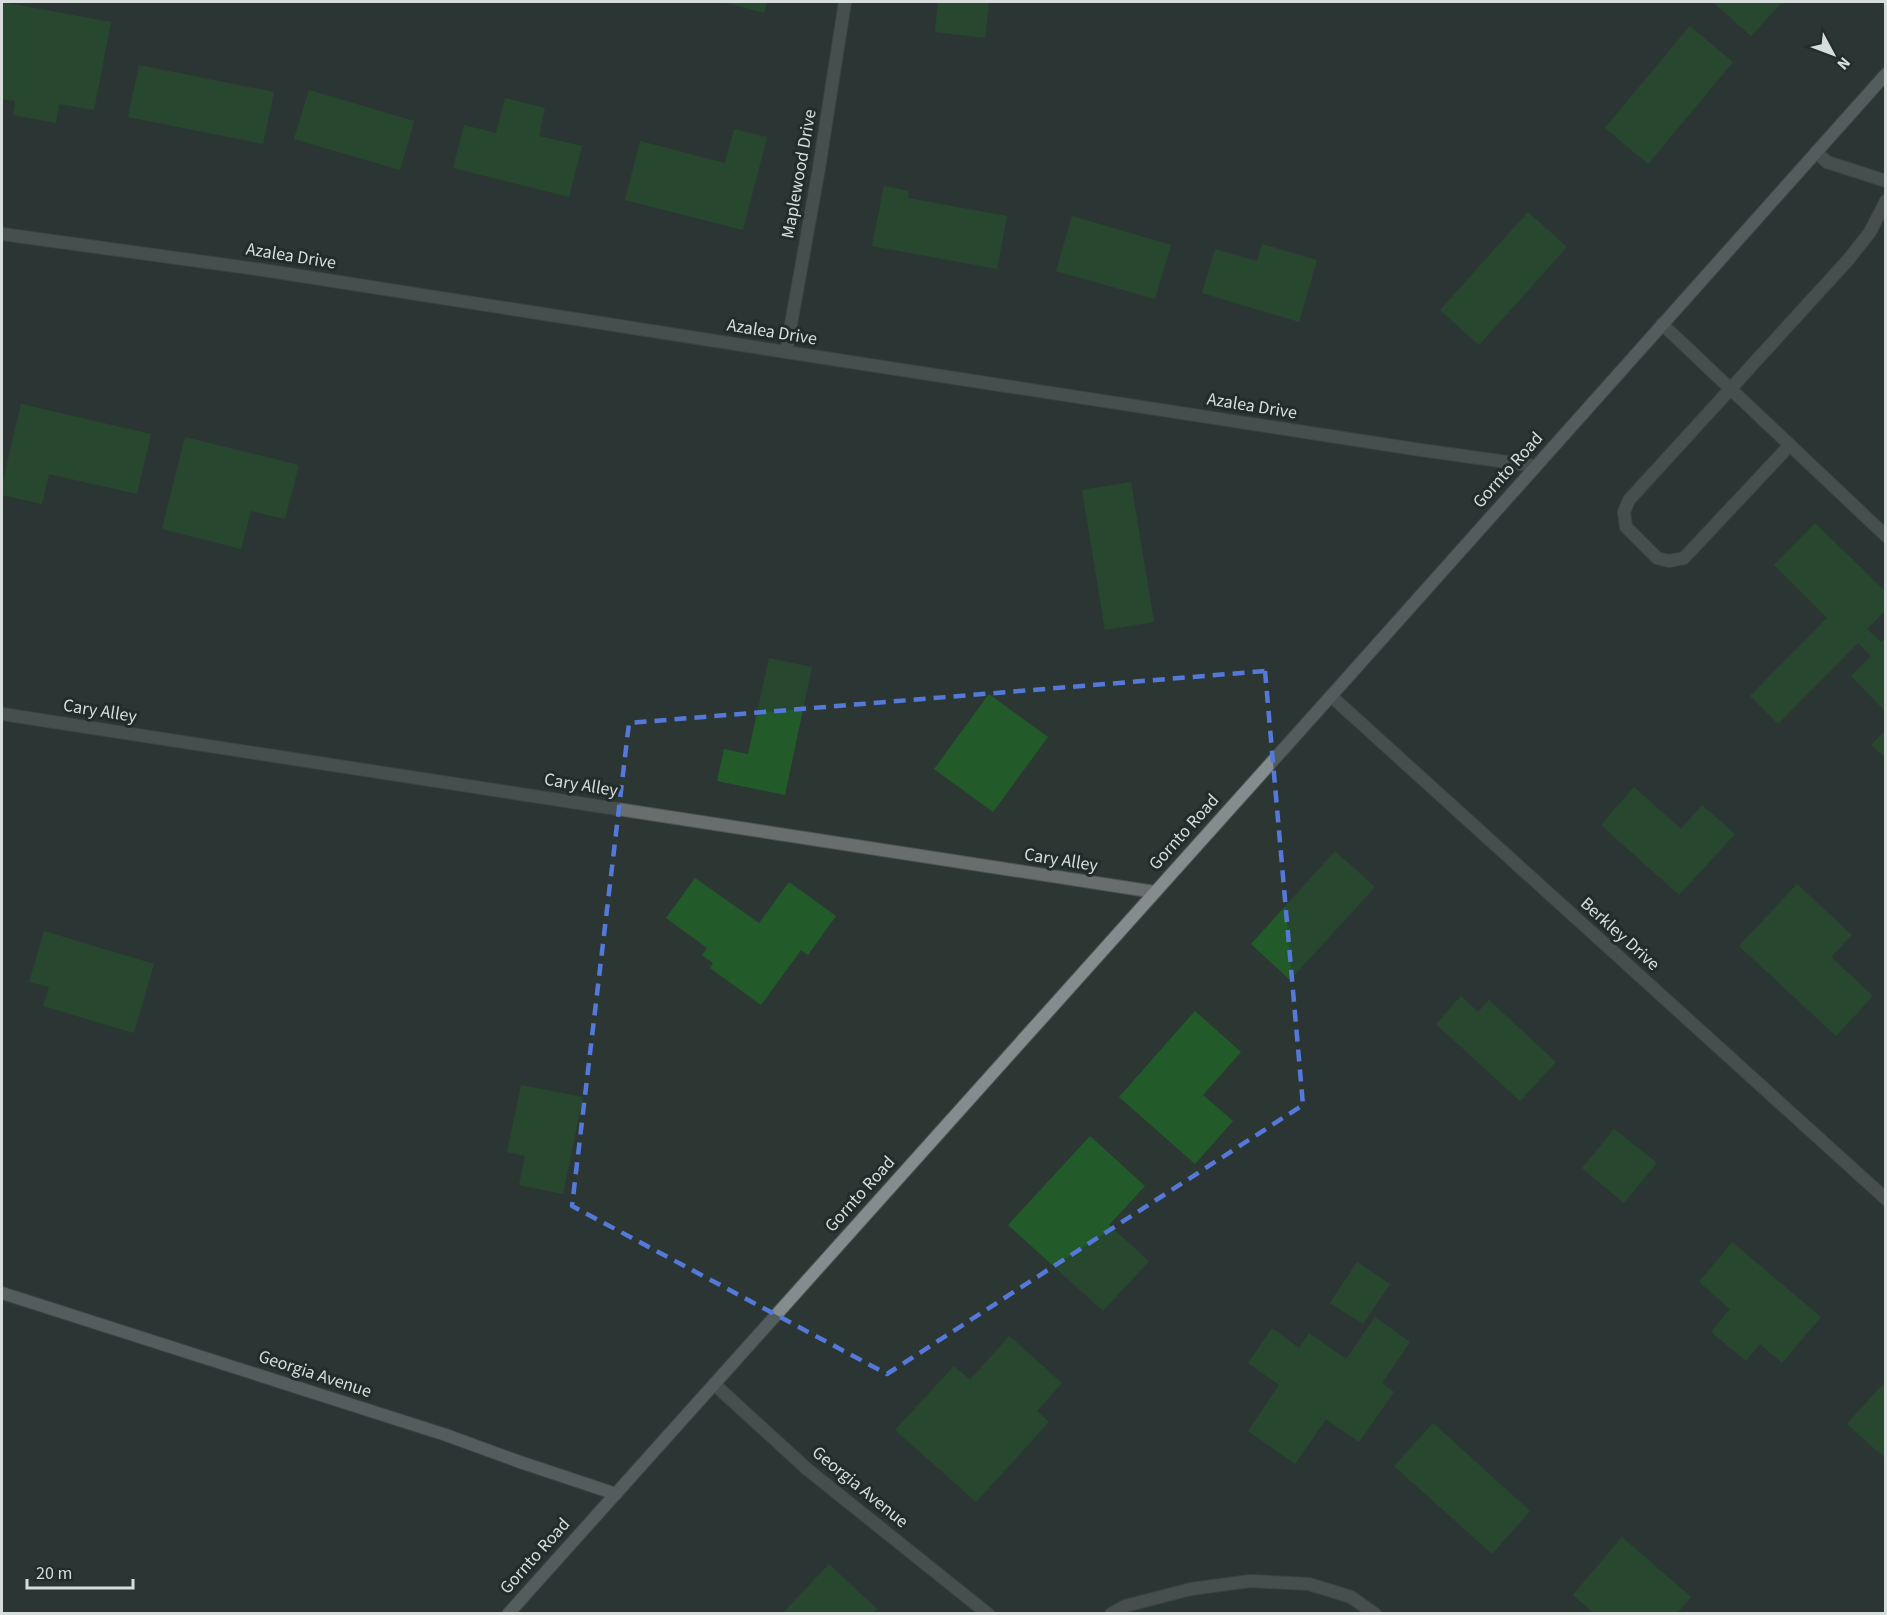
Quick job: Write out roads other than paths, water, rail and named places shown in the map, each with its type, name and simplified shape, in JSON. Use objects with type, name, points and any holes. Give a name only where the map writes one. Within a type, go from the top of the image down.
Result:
[{"type":"main road","name":"Gornto Road","points":[[508,1614],[1886,74]]},
{"type":"main road","name":"Georgia Avenue","points":[[2,1293],[446,1435],[616,1494]]},
{"type":"street","name":"Maplewood Drive","points":[[786,352],[819,168],[845,2]]},
{"type":"street","points":[[1816,152],[1827,162],[1886,181]]},
{"type":"street","points":[[1790,445],[1684,558],[1669,561],[1658,558],[1626,527],[1624,512],[1629,500],[1848,260],[1870,232],[1886,201]]},
{"type":"street","name":"Azalea Drive","points":[[2,234],[264,270],[1536,466]]},
{"type":"street","points":[[1662,324],[1886,536]]},
{"type":"street","name":"Berkley Drive","points":[[1331,696],[1886,1199]]},
{"type":"street","name":"Cary Alley","points":[[2,714],[1155,892]]},
{"type":"street","name":"Georgia Avenue","points":[[714,1384],[807,1468],[988,1614]]},
{"type":"street","points":[[1111,1614],[1125,1606],[1191,1589],[1250,1581],[1309,1584],[1351,1597],[1375,1614]]}]
